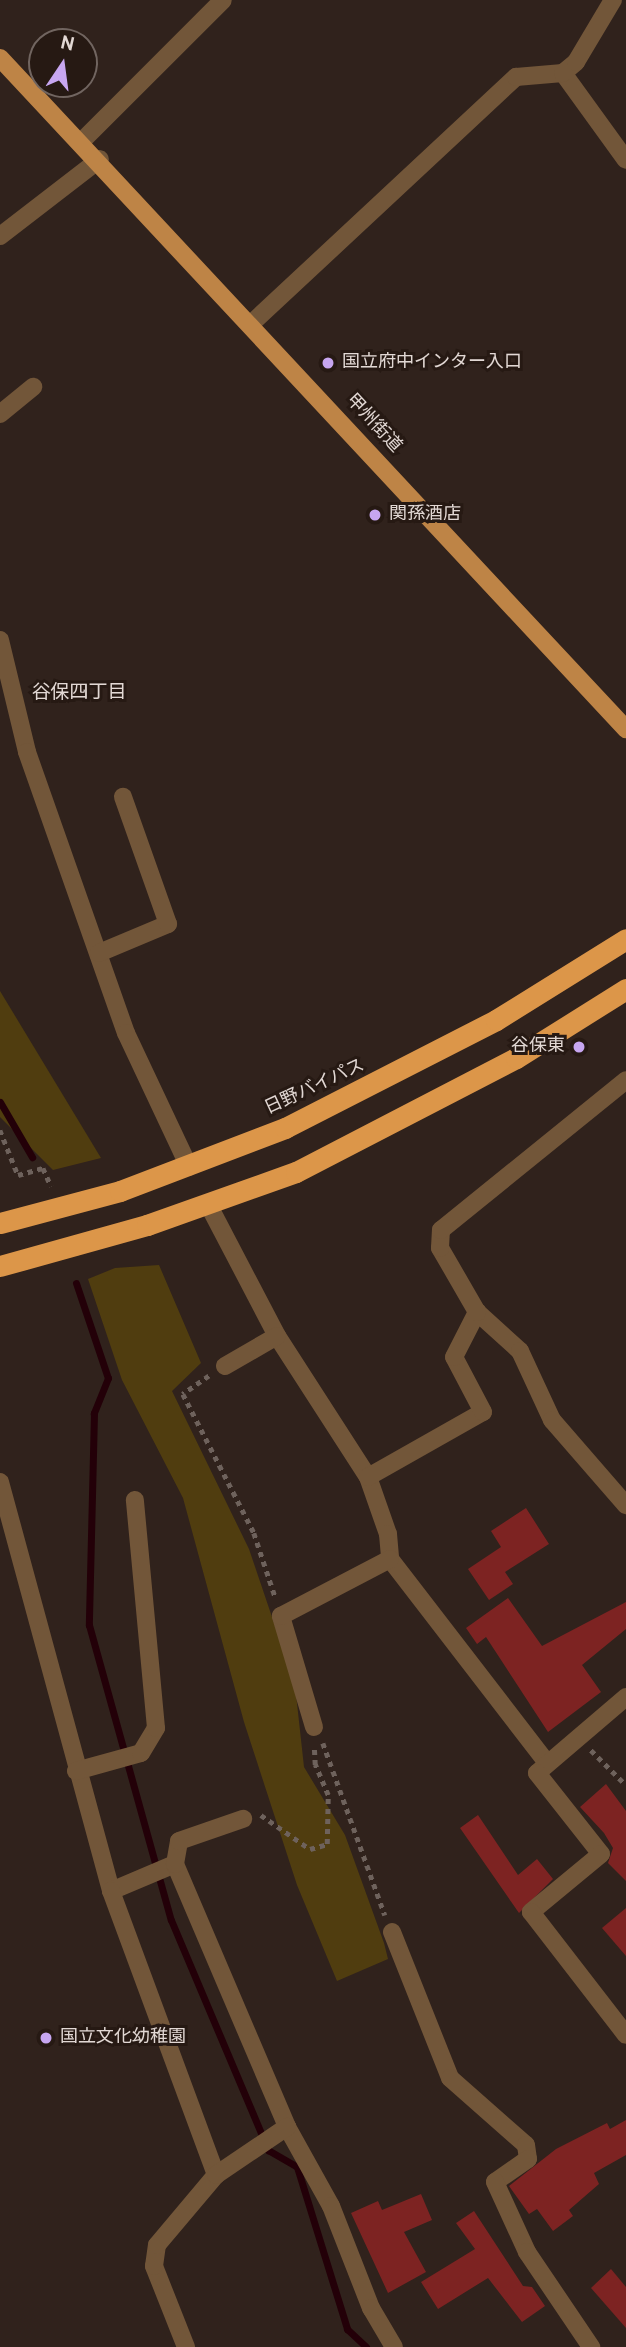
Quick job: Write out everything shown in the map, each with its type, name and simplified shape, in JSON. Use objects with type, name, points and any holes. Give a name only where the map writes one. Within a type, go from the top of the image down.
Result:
[{"type":"highway","name":"日野バイパス","points":[[0,1223],[138,1185],[189,1167],[371,1088],[496,1020],[626,939]]},
{"type":"highway","points":[[0,1266],[208,1204],[381,1132],[626,989]]},
{"type":"main road","name":"甲州街道","points":[[0,58],[100,159],[626,729]]},
{"type":"street","points":[[82,141],[223,0]]},
{"type":"street","points":[[252,323],[516,77],[563,73],[576,62],[613,0]]},
{"type":"street","points":[[563,73],[625,158]]},
{"type":"street","points":[[0,236],[100,159]]},
{"type":"street","points":[[0,414],[33,387]]},
{"type":"street","points":[[0,640],[27,752],[138,1066],[189,1167]]},
{"type":"street","points":[[99,953],[168,924],[123,797]]},
{"type":"street","points":[[626,1080],[441,1230],[440,1248],[477,1312],[520,1351],[552,1420],[626,1505]]},
{"type":"street","points":[[208,1204],[277,1336],[368,1477],[388,1534],[390,1559],[547,1763]]},
{"type":"street","points":[[368,1477],[483,1412],[454,1357],[477,1312]]},
{"type":"street","points":[[225,1366],[277,1336]]},
{"type":"street","points":[[0,1482],[76,1771],[111,1891],[216,2175]]},
{"type":"street","points":[[76,1771],[134,1756],[156,1728],[135,1500]]},
{"type":"street","points":[[314,1727],[281,1616],[390,1559]]},
{"type":"street","points":[[626,1697],[537,1773],[601,1854],[531,1912],[626,2035]]},
{"type":"street","points":[[243,1819],[179,1840],[171,1866],[281,2131],[331,2206],[371,2308],[394,2347]]},
{"type":"street","points":[[111,1891],[171,1866]]},
{"type":"street","points":[[392,1932],[450,2078],[526,2145],[528,2159],[495,2182],[527,2252],[591,2347]]},
{"type":"street","points":[[186,2347],[154,2266],[157,2245],[216,2175],[281,2131]]},
{"type":"path","points":[[0,1130],[18,1175],[43,1168],[51,1186]]},
{"type":"path","points":[[225,1366],[183,1394],[254,1533],[281,1616]]},
{"type":"path","points":[[243,1819],[262,1814],[310,1849],[327,1843],[328,1795],[315,1765],[314,1727]]},
{"type":"path","points":[[314,1727],[330,1753],[392,1932]]},
{"type":"path","points":[[578,1737],[626,1785]]},
{"type":"shaded area","points":[[0,991],[101,1158],[53,1170],[0,1117]]},
{"type":"shaded area","points":[[159,1265],[201,1363],[172,1391],[249,1549],[295,1685],[304,1767],[345,1835],[388,1959],[337,1981],[297,1885],[244,1722],[183,1498],[122,1380],[88,1279],[115,1268]]},
{"type":"building","points":[[526,1508],[549,1544],[505,1572],[513,1584],[489,1600],[468,1569],[501,1547],[491,1531]]},
{"type":"building","points":[[508,1598],[542,1646],[626,1602],[626,1629],[582,1665],[601,1692],[548,1732],[486,1637],[477,1644],[466,1628]]},
{"type":"building","points":[[606,1784],[626,1811],[626,1881],[608,1863],[613,1848],[604,1833],[580,1807]]},
{"type":"building","points":[[478,1815],[518,1875],[537,1859],[553,1879],[519,1913],[460,1828]]},
{"type":"building","points":[[626,1908],[626,1956],[602,1928]]},
{"type":"building","points":[[626,2120],[626,2155],[594,2173],[599,2184],[569,2210],[573,2216],[553,2231],[537,2209],[529,2214],[509,2186],[556,2149],[607,2123],[610,2129]]},
{"type":"building","points":[[421,2194],[432,2220],[404,2232],[426,2272],[388,2293],[351,2213],[378,2201],[382,2210]]},
{"type":"building","points":[[474,2211],[523,2286],[532,2287],[545,2306],[522,2322],[488,2278],[438,2309],[421,2282],[475,2249],[456,2223]]},
{"type":"building","points":[[611,2269],[626,2287],[626,2328],[591,2288]]},
{"type":"waterway","points":[[0,1102],[32,1157]]},
{"type":"waterway","points":[[76,1283],[108,1378],[94,1413],[89,1625],[171,1920],[268,2150],[297,2167],[347,2329],[366,2347]]},
{"type":"place","name":"国立府中インター入口","points":[[328,363]]},
{"type":"place","name":"関孫酒店","points":[[375,515]]},
{"type":"place","name":"谷保東","points":[[579,1047]]},
{"type":"place","name":"国立文化幼稚園","points":[[46,2038]]},
{"type":"district","name":"谷保四丁目","points":[[79,694]]}]
